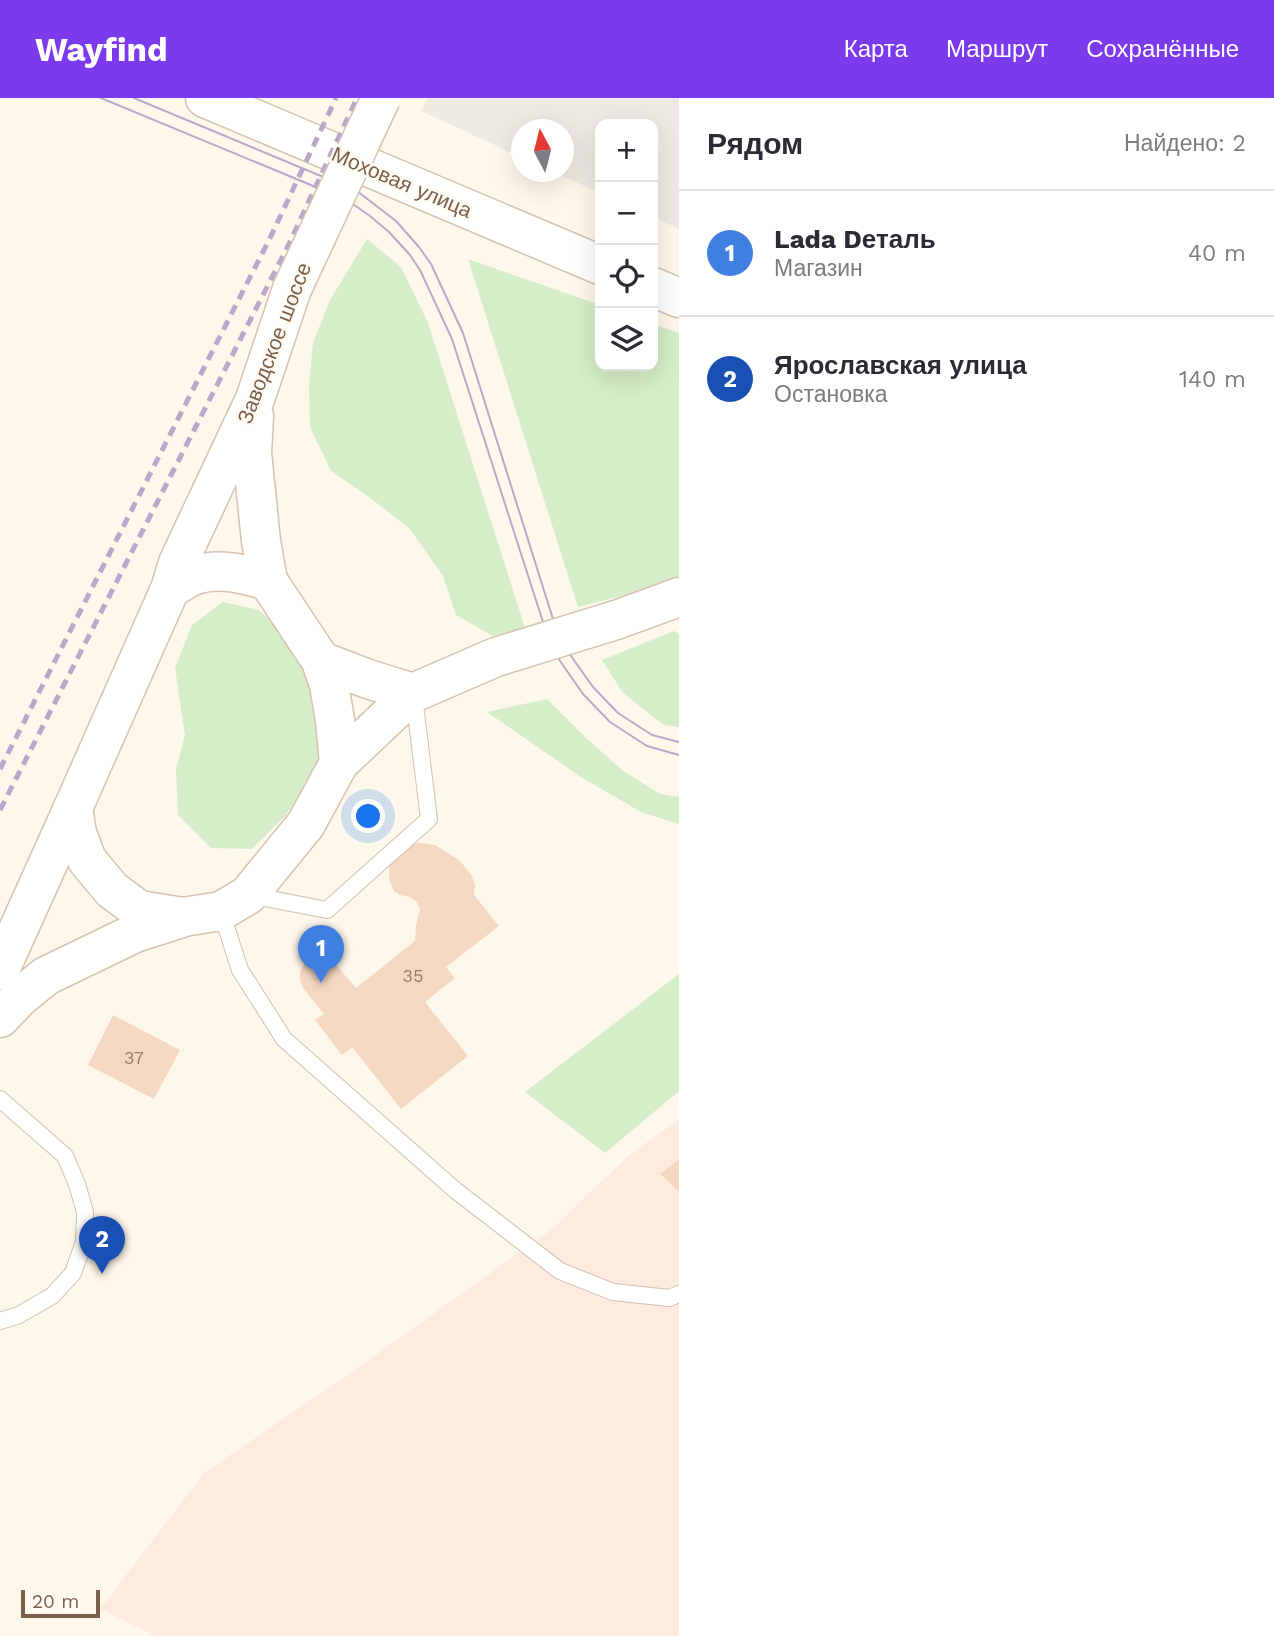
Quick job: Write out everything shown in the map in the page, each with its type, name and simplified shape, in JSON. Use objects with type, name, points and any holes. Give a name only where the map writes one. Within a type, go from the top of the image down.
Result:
[{"type":"main road","name":"Моховая улица","points":[[205,98],[595,263]]},
{"type":"main road","name":"Заводское шоссе","points":[[73,808],[170,589],[178,564],[255,399],[292,289],[381,98]]},
{"type":"main road","points":[[658,289],[679,298]]},
{"type":"main road","points":[[255,399],[252,453],[268,580],[321,661],[329,685],[339,763]]},
{"type":"main road","points":[[170,589],[195,575],[222,571],[244,573],[268,580]]},
{"type":"main road","points":[[0,1018],[46,976],[135,933],[234,903],[306,824],[339,763],[413,693],[496,657],[616,620],[679,597]]},
{"type":"main road","points":[[321,661],[413,693]]},
{"type":"main road","points":[[73,808],[78,833],[88,860],[112,890],[139,910],[183,917]]},
{"type":"main road","points":[[0,970],[73,808]]},
{"type":"lane","points":[[413,693],[429,819],[327,910],[234,903],[240,970],[284,1039],[455,1190],[560,1271],[613,1292],[669,1298],[679,1294]]},
{"type":"lane","points":[[0,1099],[65,1156],[85,1212],[84,1241],[73,1273],[52,1296],[19,1315],[0,1321]]},
{"type":"shaded area","points":[[427,98],[679,98],[679,229],[658,219],[658,119],[595,119],[595,191],[574,181],[574,119],[511,119],[511,152],[421,111]]},
{"type":"shaded area","points":[[679,1120],[679,1636],[156,1636],[100,1609],[205,1472],[335,1384],[552,1229],[630,1154]]},
{"type":"green space","points":[[367,239],[401,267],[428,323],[525,628],[493,636],[456,615],[443,576],[410,529],[331,471],[310,427],[309,384],[313,343],[330,300]]},
{"type":"green space","points":[[468,259],[595,303],[595,371],[658,371],[658,326],[679,333],[679,576],[625,595],[578,607]]},
{"type":"green space","points":[[223,602],[259,610],[288,636],[315,680],[324,751],[310,782],[285,816],[252,849],[211,848],[178,815],[176,769],[185,735],[175,668],[192,625]]},
{"type":"green space","points":[[674,631],[679,634],[679,727],[664,725],[623,693],[602,660]]},
{"type":"green space","points":[[547,699],[622,770],[660,794],[679,797],[679,824],[641,812],[581,777],[487,712]]},
{"type":"green space","points":[[679,974],[679,1091],[605,1153],[525,1092]]},
{"type":"building","points":[[411,844],[435,845],[459,860],[471,874],[475,885],[474,895],[499,926],[446,967],[455,978],[425,1002],[468,1056],[401,1109],[352,1047],[342,1055],[315,1020],[324,1014],[303,988],[300,972],[312,957],[322,955],[331,959],[356,988],[415,941],[420,909],[416,901],[394,891],[389,871],[391,860]]},
{"type":"building","points":[[113,1015],[180,1050],[154,1099],[88,1065]]},
{"type":"building","points":[[679,1159],[679,1192],[660,1174]]},
{"type":"tram line","points":[[101,98],[347,200],[389,232],[410,255],[420,270],[452,339],[543,622],[560,661],[583,694],[610,722],[647,746],[679,755]]},
{"type":"tram line","points":[[134,98],[357,191],[396,221],[419,247],[431,264],[463,333],[553,619],[571,656],[593,687],[618,713],[652,735],[679,742]]},
{"type":"railway","points":[[0,769],[270,238],[336,98]]},
{"type":"railway","points":[[0,810],[288,246],[357,98]]},
{"type":"place","name":"Lada Dеталь","points":[[321,983]]},
{"type":"place","name":"Ярославская улица","points":[[102,1274]]}]
